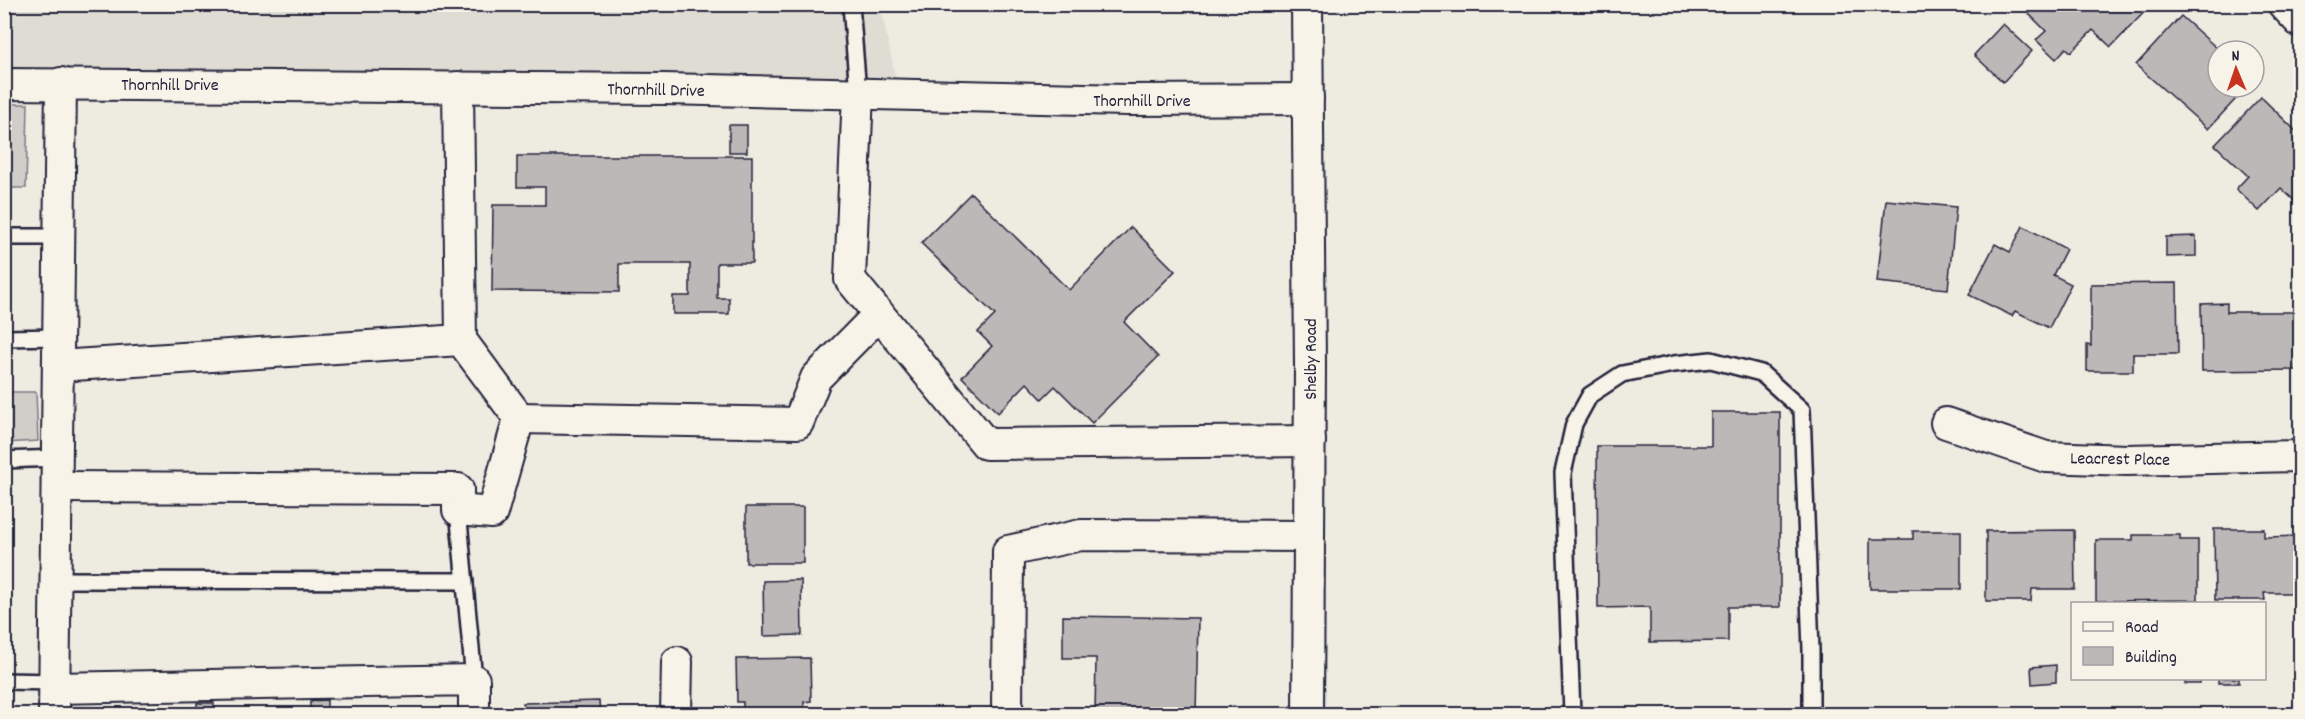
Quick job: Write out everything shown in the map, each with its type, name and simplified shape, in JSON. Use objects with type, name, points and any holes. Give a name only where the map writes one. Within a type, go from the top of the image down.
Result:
[{"type":"street","name":"Shelby Road","points":[[1307,4],[1310,441],[1308,714]]},
{"type":"street","points":[[2283,4],[2301,22]]},
{"type":"street","points":[[61,83],[55,695],[474,680],[474,714]]},
{"type":"street","name":"Thornhill Drive","points":[[4,84],[458,87],[1127,100],[1308,99]]},
{"type":"street","points":[[458,87],[460,340],[519,418]]},
{"type":"street","points":[[858,93],[850,279],[986,444],[1310,441]]},
{"type":"street","points":[[519,418],[798,423],[816,378],[879,314]]},
{"type":"street","points":[[58,351],[460,340]]},
{"type":"street","points":[[57,473],[458,489],[458,510],[492,513],[519,418]]},
{"type":"street","name":"Leacrest Place","points":[[1946,423],[2046,456],[2127,460],[2301,456]]},
{"type":"street","points":[[1007,714],[1008,551],[1081,535],[1309,536]]},
{"type":"street","points":[[676,714],[677,662]]},
{"type":"lane","points":[[850,4],[858,93]]},
{"type":"lane","points":[[4,237],[60,237]]},
{"type":"lane","points":[[4,338],[58,351]]},
{"type":"lane","points":[[1572,714],[1563,473],[1574,424],[1590,395],[1622,374],[1674,363],[1711,360],[1761,373],[1802,410],[1811,650],[1811,714]]},
{"type":"lane","points":[[4,460],[57,473]]},
{"type":"lane","points":[[458,510],[474,680]]},
{"type":"lane","points":[[56,580],[465,580]]},
{"type":"lane","points":[[4,681],[55,695]]},
{"type":"shaded area","points":[[880,4],[899,94],[5,80],[5,5]]},
{"type":"shaded area","points":[[4,104],[28,104],[26,188],[5,188]]},
{"type":"shaded area","points":[[4,392],[36,392],[38,441],[5,443]]},
{"type":"building","points":[[2027,4],[2152,4],[2111,47],[2093,30],[2071,52],[2066,48],[2056,59],[2036,40],[2046,31],[2023,8]]},
{"type":"building","points":[[2181,16],[2207,39],[2206,99],[2236,99],[2208,129],[2136,65]]},
{"type":"building","points":[[2003,24],[2032,51],[2003,82],[1974,55]]},
{"type":"building","points":[[2259,99],[2263,99],[2300,135],[2300,206],[2281,188],[2259,211],[2236,189],[2248,176],[2215,145]]},
{"type":"building","points":[[729,125],[747,125],[747,152],[729,152]]},
{"type":"building","points":[[517,156],[752,156],[752,263],[717,263],[717,298],[729,298],[729,314],[673,314],[673,296],[690,296],[690,264],[619,264],[619,292],[492,291],[493,205],[545,205],[545,187],[517,187]]},
{"type":"building","points":[[971,193],[1069,290],[1131,227],[1175,271],[1124,322],[1158,357],[1092,423],[1055,386],[1042,399],[1027,383],[998,413],[962,377],[992,346],[978,332],[995,315],[921,243]]},
{"type":"building","points":[[1886,200],[1956,207],[1948,289],[1877,282]]},
{"type":"building","points":[[2023,226],[2066,249],[2053,275],[2071,284],[2049,328],[2015,311],[2012,316],[1969,295],[1995,244],[2010,252]]},
{"type":"building","points":[[2196,236],[2196,256],[2166,257],[2166,237]]},
{"type":"building","points":[[2177,283],[2178,354],[2133,354],[2133,371],[2087,371],[2087,345],[2091,346],[2091,284]]},
{"type":"building","points":[[2227,303],[2227,312],[2296,312],[2297,370],[2202,371],[2201,304]]},
{"type":"building","points":[[1711,412],[1780,412],[1780,607],[1728,607],[1728,641],[1650,642],[1650,607],[1598,608],[1597,446],[1711,446]]},
{"type":"building","points":[[746,507],[803,507],[803,563],[746,563]]},
{"type":"building","points":[[2214,529],[2264,529],[2264,537],[2300,536],[2300,593],[2264,593],[2265,600],[2215,600]]},
{"type":"building","points":[[2074,530],[2075,589],[2032,589],[2031,601],[1986,601],[1986,531]]},
{"type":"building","points":[[1913,531],[1961,531],[1961,589],[1870,589],[1870,539],[1913,539]]},
{"type":"building","points":[[2133,535],[2180,535],[2180,540],[2198,540],[2198,600],[2096,601],[2096,540],[2133,540]]},
{"type":"building","points":[[801,580],[802,635],[764,636],[763,581]]},
{"type":"building","points":[[1063,616],[1198,618],[1196,714],[1095,714],[1096,658],[1063,658]]},
{"type":"building","points":[[810,658],[811,701],[804,702],[804,714],[743,714],[743,702],[737,702],[736,659]]},
{"type":"building","points":[[2056,665],[2056,682],[2032,684],[2031,667]]},
{"type":"building","points":[[2185,680],[2200,680],[2200,684],[2185,684]]},
{"type":"building","points":[[2218,680],[2239,680],[2239,683],[2218,683]]},
{"type":"building","points":[[2297,690],[2300,690],[2300,706],[2296,706]]},
{"type":"building","points":[[327,700],[327,714],[310,714],[310,701]]},
{"type":"building","points":[[599,701],[600,714],[524,714],[523,703]]},
{"type":"building","points":[[197,703],[214,703],[214,714],[197,714]]}]
